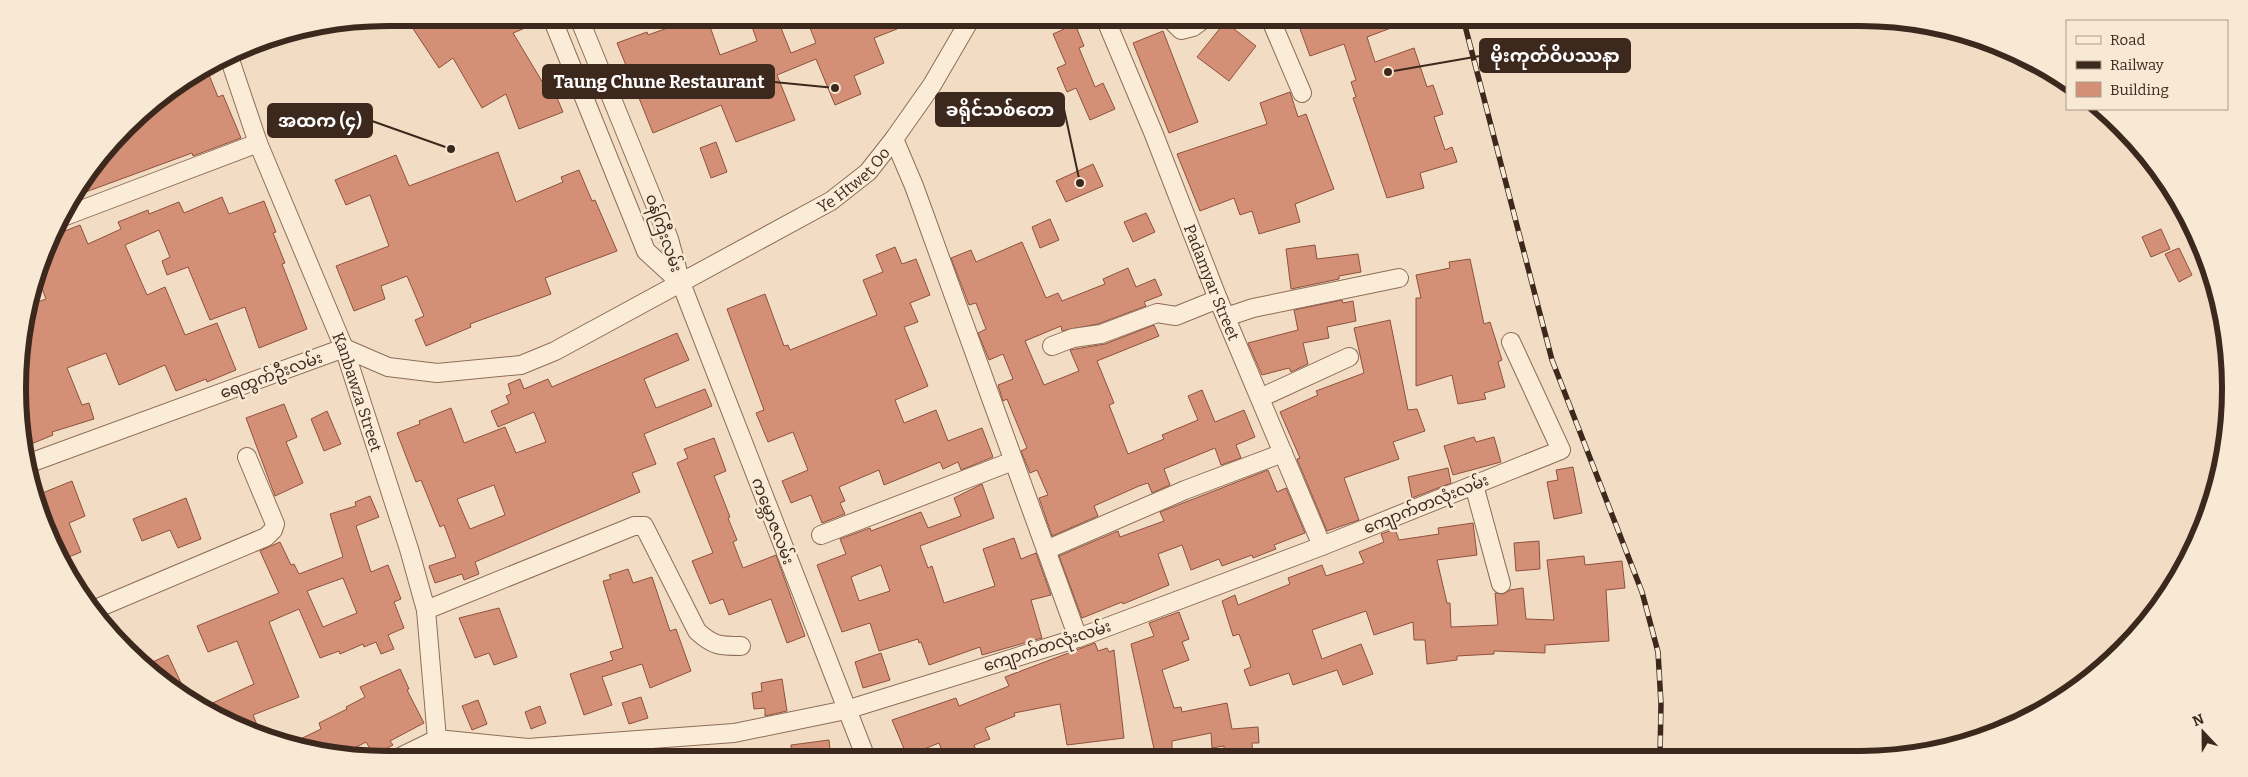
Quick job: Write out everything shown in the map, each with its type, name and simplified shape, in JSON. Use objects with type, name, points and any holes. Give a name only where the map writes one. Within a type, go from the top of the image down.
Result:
[{"type":"street","name":"ဝန်ကြီးလမ်း","points":[[555,26],[646,251],[681,283]]},
{"type":"street","name":"ဝန်ကြီးလမ်း","points":[[582,26],[669,239],[681,283]]},
{"type":"street","name":"Ye Htwet Oo","points":[[681,283],[831,201],[868,172],[932,85],[966,26]]},
{"type":"street","name":"Padamyar Street","points":[[1108,26],[1153,132],[1218,299],[1322,546]]},
{"type":"street","points":[[1177,26],[1181,30],[1194,26]]},
{"type":"street","points":[[1273,26],[1302,93]]},
{"type":"street","name":"Kanbawza Street","points":[[231,63],[258,142],[344,348],[409,549],[426,610],[437,739]]},
{"type":"street","points":[[894,139],[914,186],[1078,638]]},
{"type":"street","points":[[72,214],[258,142]]},
{"type":"street","points":[[1226,317],[1253,308],[1399,278]]},
{"type":"street","name":"ရေထွက်ဦးလမ်း","points":[[34,462],[344,348],[388,367],[437,373],[522,365],[556,351],[681,283]]},
{"type":"street","name":"ကမ္ဘောဇလမ်း","points":[[681,283],[863,751]]},
{"type":"street","points":[[1052,346],[1074,338],[1100,334],[1157,312],[1176,316],[1218,299]]},
{"type":"street","name":"ကျောက်တလုံးလမ်း","points":[[437,739],[528,748],[734,733],[846,710],[1078,638],[1322,546],[1561,450],[1511,342]]},
{"type":"street","points":[[1260,398],[1349,357]]},
{"type":"street","points":[[1046,550],[1186,490],[1283,453]]},
{"type":"street","points":[[100,607],[266,537],[274,530],[275,524],[247,457]]},
{"type":"street","points":[[821,535],[1013,461]]},
{"type":"street","points":[[1474,485],[1502,584]]},
{"type":"street","points":[[426,610],[634,526],[644,526],[697,631],[706,640],[719,646],[741,646]]},
{"type":"street","points":[[414,751],[437,739]]},
{"type":"building","points":[[411,26],[522,26],[523,29],[513,33],[546,88],[552,86],[563,112],[519,129],[506,94],[482,108],[453,58],[439,68]]},
{"type":"building","points":[[673,26],[710,26],[720,55],[757,41],[752,26],[780,26],[791,53],[816,43],[809,26],[896,26],[897,29],[874,38],[884,63],[854,76],[861,94],[835,105],[816,59],[777,75],[795,120],[736,142],[721,105],[653,133],[617,43],[647,32],[648,35]]},
{"type":"building","points":[[1071,26],[1076,26],[1084,46],[1079,48],[1095,87],[1103,83],[1115,109],[1090,120],[1076,88],[1067,92],[1057,68],[1066,64],[1053,34]]},
{"type":"building","points":[[1222,26],[1230,26],[1256,46],[1229,81],[1197,57]]},
{"type":"building","points":[[1299,26],[1390,26],[1391,28],[1367,37],[1375,62],[1414,48],[1427,87],[1433,85],[1443,114],[1434,117],[1445,150],[1452,147],[1457,162],[1420,173],[1424,188],[1387,198],[1353,98],[1356,97],[1351,82],[1356,80],[1344,44],[1310,56]]},
{"type":"building","points":[[1163,31],[1198,122],[1169,133],[1133,43]]},
{"type":"building","points":[[209,74],[218,97],[223,95],[241,138],[193,156],[192,153],[84,193],[101,168],[132,132],[168,101]]},
{"type":"building","points":[[1290,92],[1298,117],[1306,114],[1334,189],[1295,204],[1300,222],[1259,234],[1252,211],[1240,215],[1234,198],[1200,211],[1177,154],[1267,124],[1260,103]]},
{"type":"building","points":[[716,142],[727,172],[711,178],[700,148]]},
{"type":"building","points":[[498,152],[516,202],[563,182],[561,177],[579,170],[592,201],[595,200],[617,251],[545,278],[551,294],[470,324],[471,327],[426,346],[415,320],[424,316],[407,276],[381,286],[385,299],[354,311],[336,266],[389,246],[370,195],[346,205],[335,180],[396,155],[409,186]]},
{"type":"building","points":[[1093,164],[1103,186],[1066,202],[1056,181]]},
{"type":"building","points":[[222,197],[229,214],[264,201],[276,232],[273,233],[285,263],[282,264],[307,329],[259,348],[245,307],[210,320],[188,267],[167,275],[162,261],[170,257],[159,230],[125,245],[147,295],[165,287],[185,335],[217,323],[236,370],[207,382],[206,379],[176,391],[165,365],[119,385],[106,353],[67,368],[82,405],[89,403],[94,419],[52,432],[53,435],[30,444],[26,388],[29,341],[37,302],[46,299],[41,286],[45,272],[62,232],[80,225],[88,244],[121,229],[118,222],[148,210],[149,214],[179,202],[184,213]]},
{"type":"building","points":[[1146,213],[1155,232],[1133,242],[1124,222]]},
{"type":"building","points":[[1050,219],[1059,240],[1040,248],[1032,227]]},
{"type":"building","points":[[2161,229],[2170,249],[2151,257],[2142,237]]},
{"type":"building","points":[[1022,242],[1046,298],[1058,293],[1062,301],[1105,284],[1103,279],[1128,268],[1136,287],[1155,279],[1162,295],[1144,302],[1146,306],[1098,324],[1062,331],[1061,326],[1025,341],[1044,385],[1079,371],[1070,350],[1105,344],[1154,325],[1159,336],[1097,361],[1114,403],[1109,405],[1128,454],[1164,439],[1162,435],[1198,420],[1188,396],[1202,390],[1215,422],[1244,410],[1255,437],[1236,445],[1241,458],[1221,465],[1215,448],[1164,469],[1170,485],[1152,493],[1148,483],[1139,486],[1094,506],[1098,516],[1052,536],[1039,498],[1048,495],[1037,470],[1030,473],[1021,451],[1027,448],[1007,399],[1003,401],[998,385],[1013,379],[1003,354],[989,360],[978,333],[986,329],[976,303],[969,305],[951,258],[971,250],[976,262]]},
{"type":"building","points":[[1315,245],[1317,259],[1358,254],[1361,272],[1339,276],[1339,279],[1291,289],[1286,249]]},
{"type":"building","points":[[895,247],[902,264],[916,259],[930,295],[910,303],[918,322],[904,327],[928,386],[895,400],[904,423],[936,410],[948,441],[982,428],[993,457],[961,470],[958,462],[943,469],[940,462],[884,485],[879,470],[839,487],[845,501],[840,503],[845,514],[822,523],[811,495],[791,503],[782,481],[808,470],[793,432],[768,442],[756,413],[764,410],[727,309],[765,294],[784,346],[788,345],[790,350],[877,315],[863,280],[883,272],[876,255]]},
{"type":"building","points":[[2179,248],[2192,275],[2179,282],[2165,254]]},
{"type":"building","points":[[1470,259],[1484,324],[1490,322],[1502,360],[1498,362],[1505,387],[1484,393],[1486,399],[1458,404],[1452,375],[1416,386],[1416,298],[1421,298],[1416,275],[1450,268],[1449,262]]},
{"type":"building","points":[[1342,300],[1343,303],[1353,301],[1356,321],[1327,327],[1329,338],[1303,343],[1308,364],[1291,372],[1289,368],[1262,375],[1248,343],[1298,330],[1294,310]]},
{"type":"building","points":[[1390,320],[1408,410],[1417,409],[1425,431],[1393,442],[1399,459],[1344,478],[1359,520],[1327,531],[1297,459],[1300,458],[1280,412],[1318,395],[1316,391],[1364,373],[1354,328]]},
{"type":"building","points":[[677,333],[689,360],[644,379],[656,408],[705,389],[712,406],[644,434],[656,464],[632,473],[640,492],[475,562],[479,574],[464,580],[462,574],[435,583],[429,566],[456,557],[444,525],[440,527],[421,480],[416,482],[397,433],[420,424],[419,421],[451,408],[464,443],[505,427],[516,453],[546,442],[534,412],[498,427],[491,411],[509,403],[506,396],[511,394],[508,384],[520,379],[524,389],[548,379],[552,387]],"holes":[[[494,485],[505,515],[470,529],[457,499]]]},
{"type":"building","points":[[284,404],[297,437],[286,442],[303,483],[275,496],[246,418]]},
{"type":"building","points":[[327,411],[341,444],[324,451],[311,419]]},
{"type":"building","points":[[1474,437],[1476,442],[1494,437],[1501,462],[1453,475],[1444,446]]},
{"type":"building","points":[[714,438],[726,471],[714,476],[730,517],[728,518],[737,540],[733,542],[743,568],[776,555],[805,636],[787,643],[771,599],[729,615],[723,599],[710,604],[692,561],[713,553],[677,463],[688,458],[684,449]]},
{"type":"building","points":[[1573,467],[1582,513],[1554,519],[1547,482],[1558,480],[1556,470]]},
{"type":"building","points":[[1448,468],[1451,483],[1412,498],[1408,477]]},
{"type":"building","points":[[1268,470],[1277,492],[1286,488],[1305,533],[1274,545],[1276,549],[1253,558],[1252,555],[1222,566],[1219,559],[1191,570],[1182,545],[1158,554],[1169,585],[1082,618],[1059,556],[1118,531],[1120,537],[1164,521],[1160,512]]},
{"type":"building","points":[[72,481],[85,516],[69,523],[81,552],[68,557],[54,527],[42,493]]},
{"type":"building","points":[[982,484],[994,518],[920,546],[928,568],[932,566],[944,603],[995,586],[983,549],[1014,538],[1021,559],[1036,553],[1051,595],[1031,600],[1042,638],[982,655],[980,647],[929,665],[921,642],[919,643],[918,639],[879,651],[870,623],[842,632],[817,565],[846,554],[840,539],[870,528],[871,531],[921,512],[928,528],[961,516],[954,498]],"holes":[[[881,565],[890,591],[859,601],[851,577]]]},
{"type":"building","points":[[370,496],[379,517],[356,526],[371,572],[388,565],[401,599],[394,602],[404,628],[388,635],[394,649],[381,654],[376,642],[364,647],[363,644],[340,654],[339,651],[320,658],[299,609],[269,622],[299,697],[253,715],[258,726],[211,704],[254,684],[237,641],[208,652],[197,626],[279,593],[260,551],[280,542],[291,565],[294,564],[299,574],[343,557],[330,514],[356,506],[355,502]],"holes":[[[343,578],[357,613],[323,627],[307,591]]]},
{"type":"building","points":[[186,498],[201,539],[178,548],[170,530],[142,541],[133,519]]},
{"type":"building","points":[[1473,523],[1477,555],[1437,560],[1447,603],[1450,603],[1451,627],[1498,625],[1495,593],[1503,594],[1510,590],[1523,588],[1526,619],[1554,620],[1547,560],[1584,556],[1585,565],[1622,561],[1625,588],[1606,590],[1609,641],[1545,645],[1545,653],[1494,651],[1494,654],[1457,656],[1457,660],[1427,664],[1425,640],[1414,640],[1413,622],[1374,635],[1366,611],[1312,630],[1322,659],[1361,644],[1373,674],[1343,685],[1337,670],[1293,685],[1289,673],[1250,686],[1244,670],[1251,667],[1239,634],[1233,636],[1222,601],[1235,595],[1238,605],[1290,584],[1288,578],[1322,565],[1326,576],[1364,563],[1359,552],[1384,542],[1381,534],[1395,529],[1399,540],[1439,534],[1438,528]]},
{"type":"building","points":[[1539,541],[1540,569],[1516,571],[1514,543]]},
{"type":"building","points":[[628,569],[633,583],[652,577],[670,631],[676,629],[691,671],[650,688],[642,664],[602,677],[612,705],[584,715],[570,674],[613,660],[610,652],[623,648],[603,581],[611,579],[609,575]]},
{"type":"building","points":[[499,608],[517,657],[494,665],[489,653],[475,658],[459,618]]},
{"type":"building","points":[[1179,612],[1189,639],[1182,642],[1189,660],[1162,670],[1174,708],[1181,707],[1182,712],[1227,703],[1232,729],[1258,727],[1259,743],[1252,743],[1253,751],[1224,751],[1224,746],[1212,748],[1211,733],[1172,741],[1172,751],[1154,751],[1131,644],[1154,636],[1149,623]]},
{"type":"building","points":[[1095,643],[1098,651],[1107,648],[1109,652],[1114,650],[1124,738],[1067,745],[1060,704],[1014,713],[1015,716],[985,728],[990,739],[974,745],[976,751],[942,751],[939,743],[919,751],[905,751],[892,720],[956,698],[959,706],[1009,686],[1005,677]]},
{"type":"building","points":[[881,653],[890,680],[863,688],[855,662]]},
{"type":"building","points":[[168,655],[183,687],[168,676],[152,662]]},
{"type":"building","points":[[400,669],[409,689],[407,690],[424,723],[390,741],[393,745],[382,751],[371,750],[366,742],[353,749],[300,739],[321,729],[319,723],[347,709],[346,707],[365,697],[360,687]]},
{"type":"building","points":[[782,679],[787,711],[765,716],[765,708],[754,709],[752,693],[762,691],[761,683]]},
{"type":"building","points":[[641,697],[648,718],[629,724],[622,703]]},
{"type":"building","points":[[478,700],[487,724],[472,730],[462,706]]},
{"type":"building","points":[[540,706],[546,723],[531,729],[525,712]]},
{"type":"building","points":[[829,740],[830,751],[791,751],[791,745]]},
{"type":"railway","points":[[1465,26],[1552,360],[1642,592],[1658,652],[1661,704],[1660,751]]},
{"type":"place","name":"မိုးကုတ်ဝိပဿနာ","points":[[1388,72]]},
{"type":"place","name":"Taung Chune Restaurant","points":[[835,88]]},
{"type":"place","name":"အထက (၄)","points":[[451,149]]},
{"type":"place","name":"ခရိုင်သစ်တော","points":[[1080,183]]}]
